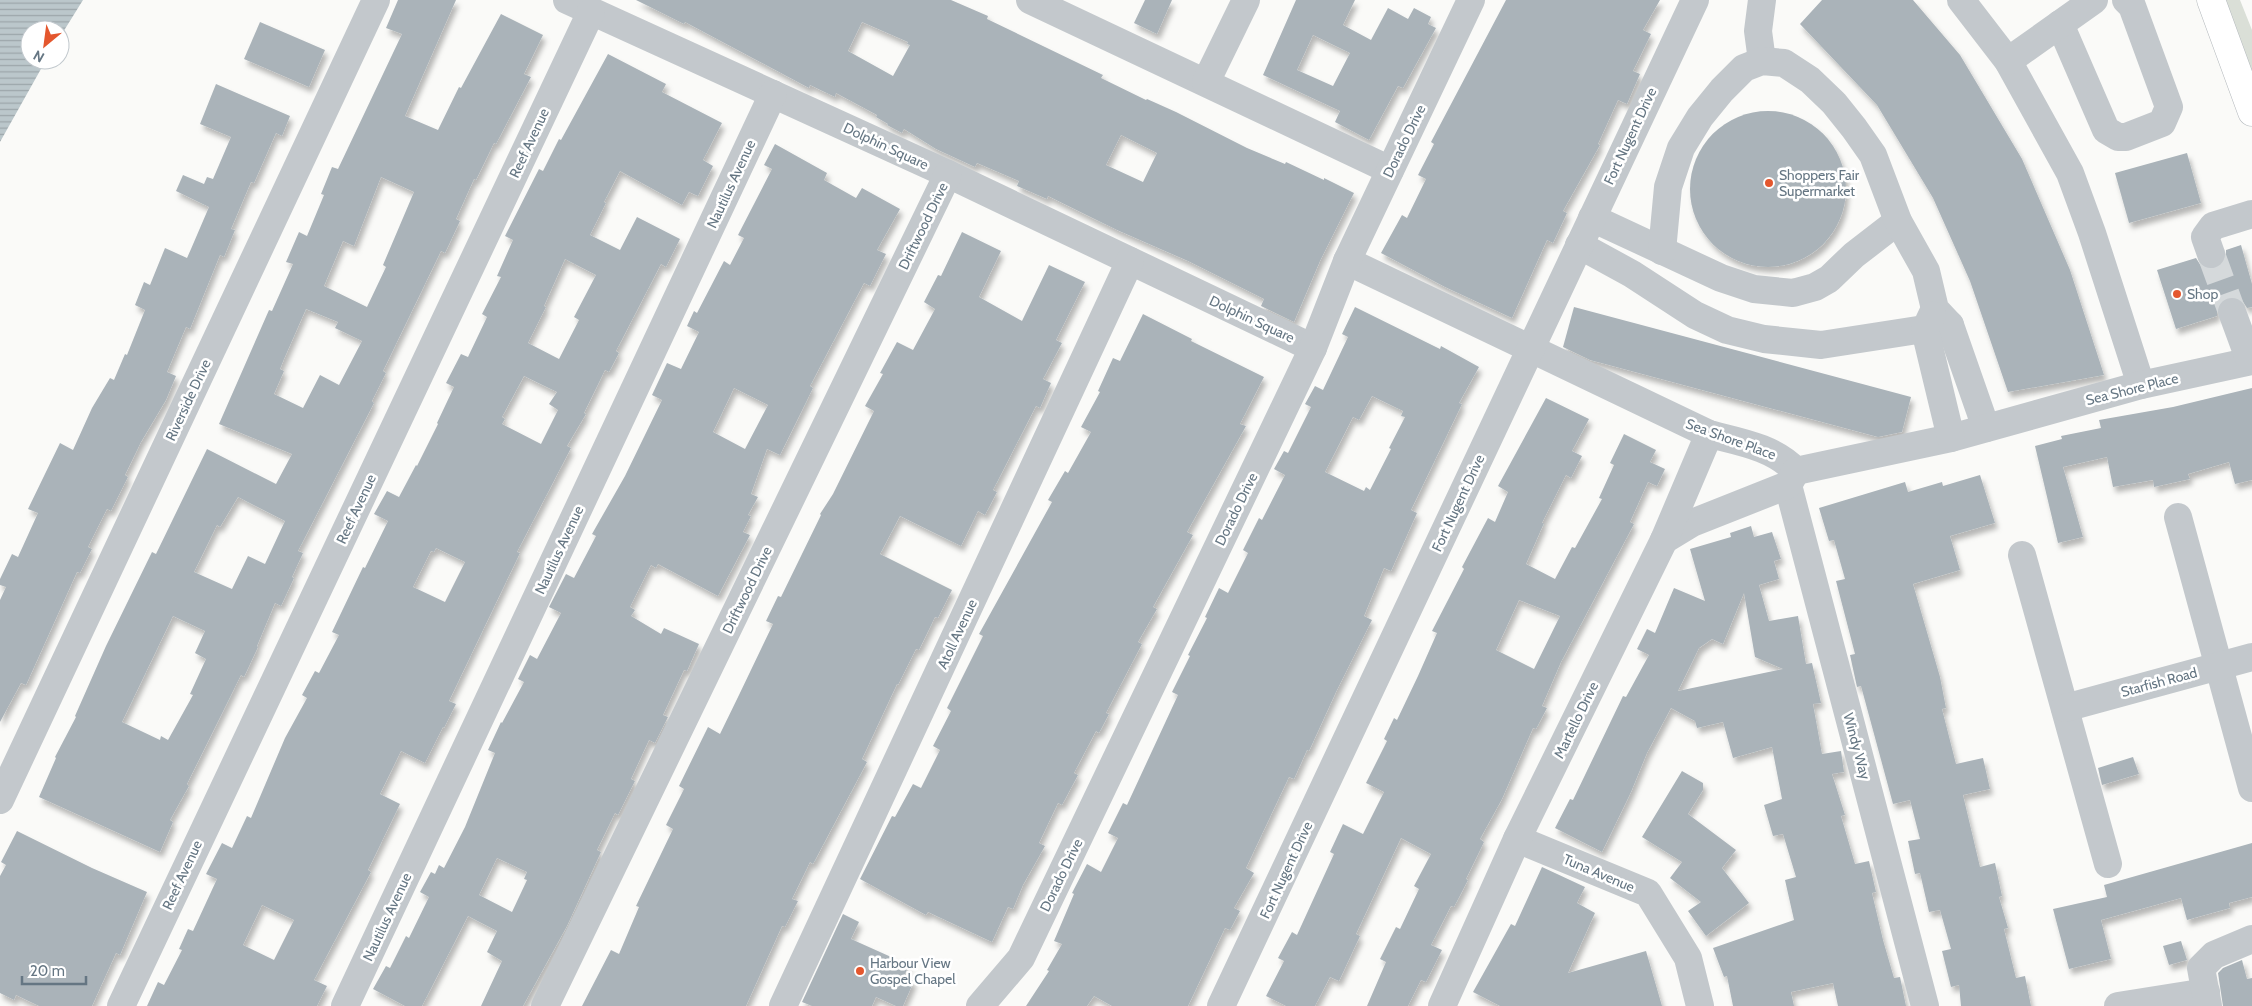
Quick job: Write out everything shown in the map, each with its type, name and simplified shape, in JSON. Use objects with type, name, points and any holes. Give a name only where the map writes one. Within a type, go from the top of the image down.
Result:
[{"type":"highway","points":[[2211,0],[2252,112]]},
{"type":"street","name":"Riverside Drive","points":[[0,800],[376,0]]},
{"type":"street","name":"Dolphin Square","points":[[566,0],[948,174],[1313,348]]},
{"type":"street","points":[[1032,0],[1390,170]]},
{"type":"street","points":[[1206,82],[1246,0]]},
{"type":"street","name":"Dorado Drive","points":[[980,1006],[1021,958],[1313,348],[1347,261],[1471,0]]},
{"type":"street","name":"Fort Nugent Drive","points":[[1221,1006],[1695,0]]},
{"type":"street","points":[[1762,0],[1758,31],[1762,61]]},
{"type":"street","points":[[2008,61],[2094,0]]},
{"type":"street","points":[[2060,24],[2106,130],[2118,137],[2126,137],[2162,123],[2169,106],[2132,6],[2126,0]]},
{"type":"street","points":[[1973,4],[2008,61],[2070,172],[2142,385]]},
{"type":"street","name":"Reef Avenue","points":[[120,1006],[591,12]]},
{"type":"street","points":[[1662,251],[1668,187],[1682,148],[1700,117],[1722,90],[1744,68],[1762,61],[1784,63],[1810,80],[1834,103],[1854,128],[1872,156],[1898,221],[1915,248],[1926,271],[1937,321],[1951,438]]},
{"type":"street","name":"Nautilus Avenue","points":[[344,1006],[773,94]]},
{"type":"street","name":"Driftwood Drive","points":[[545,1006],[948,174]]},
{"type":"street","points":[[2211,254],[2205,237],[2213,226],[2252,214]]},
{"type":"street","points":[[1592,218],[1721,278],[1754,289],[1793,293],[1815,287],[1829,279],[1854,255],[1898,221]]},
{"type":"street","points":[[1579,245],[1632,274],[1695,316],[1727,330],[1755,337],[1821,345],[1937,321]]},
{"type":"street","name":"Atoll Avenue","points":[[783,1006],[1130,261]]},
{"type":"street","name":"Sea Shore Place","points":[[1347,261],[1709,434],[1770,451],[1785,460],[1792,478],[1951,438],[2142,385],[2251,361]]},
{"type":"street","points":[[2232,312],[2251,361]]},
{"type":"street","points":[[1937,321],[1986,428]]},
{"type":"street","name":"Martello Drive","points":[[1442,1006],[1518,839],[1664,540],[1709,434]]},
{"type":"street","points":[[1664,540],[1692,522],[1792,478]]},
{"type":"street","name":"Windy Way","points":[[1792,478],[1925,1006]]},
{"type":"street","points":[[2178,516],[2252,788]]},
{"type":"street","points":[[2022,555],[2108,864]]},
{"type":"street","name":"Starfish Road","points":[[2065,708],[2252,658]]},
{"type":"street","name":"Tuna Avenue","points":[[1518,839],[1648,893],[1688,958],[1700,1006]]},
{"type":"street","points":[[2118,1006],[2207,999],[2202,968],[2214,955],[2252,939]]},
{"type":"shaded area","points":[[0,0],[83,0],[70,21],[20,20],[20,70],[40,70],[0,142]]},
{"type":"shaded area","points":[[2224,0],[2240,0],[2252,30],[2252,79]]},
{"type":"building","points":[[398,0],[456,0],[405,116],[438,130],[459,87],[461,88],[501,14],[543,35],[524,74],[531,77],[496,144],[494,143],[476,180],[474,179],[456,219],[460,221],[445,253],[441,251],[383,371],[386,373],[372,401],[374,403],[298,551],[303,553],[281,606],[275,603],[244,677],[241,675],[187,784],[189,786],[170,820],[173,822],[160,852],[39,797],[55,757],[76,717],[106,646],[152,552],[156,554],[207,449],[276,484],[292,454],[219,424],[269,310],[272,311],[293,264],[286,262],[299,232],[307,236],[324,195],[321,194],[332,167],[338,169],[402,34],[386,28]],"holes":[[[381,177],[414,192],[383,265],[386,267],[367,307],[324,286],[343,241],[354,246]],[[306,309],[338,322],[335,328],[362,341],[339,385],[320,375],[303,408],[274,394],[284,371],[280,369]],[[238,497],[285,521],[265,564],[248,556],[232,589],[194,572],[217,525],[220,527]],[[173,616],[205,631],[195,653],[206,659],[190,694],[193,695],[168,740],[161,736],[160,740],[122,722]]]},
{"type":"building","points":[[636,0],[951,0],[988,16],[987,19],[1103,75],[1101,78],[1146,100],[1176,112],[1247,148],[1285,164],[1286,162],[1354,193],[1320,261],[1294,322],[1261,306],[1264,299],[1188,261],[1117,230],[1048,196],[1047,199],[1017,186],[1019,181],[977,163],[975,167],[936,149],[904,129],[902,133],[887,125],[876,117],[877,115],[836,93],[835,97],[810,85],[809,88],[685,22],[684,24]],"holes":[[[862,22],[908,42],[907,44],[910,45],[893,76],[848,51]],[[1121,135],[1157,153],[1143,182],[1106,165]]]},
{"type":"building","points":[[1145,0],[1172,0],[1157,34],[1134,23]]},
{"type":"building","points":[[1296,0],[1355,0],[1343,25],[1371,40],[1388,8],[1408,19],[1414,8],[1431,17],[1428,24],[1436,28],[1403,88],[1398,86],[1369,140],[1335,122],[1340,111],[1263,75]],"holes":[[[1313,35],[1350,53],[1333,86],[1297,70]]]},
{"type":"building","points":[[1506,0],[1660,0],[1643,30],[1651,34],[1633,71],[1640,74],[1627,104],[1618,100],[1598,144],[1600,145],[1563,211],[1567,213],[1553,243],[1547,240],[1512,318],[1445,287],[1381,253],[1402,215],[1407,218],[1426,179],[1418,175],[1434,144],[1431,142]]},
{"type":"building","points":[[1822,0],[1913,0],[1960,55],[2022,159],[2070,270],[2104,375],[2008,392],[1970,281],[1933,198],[1877,105],[1800,24]]},
{"type":"building","points":[[260,22],[325,50],[309,87],[244,59]]},
{"type":"building","points":[[608,54],[666,84],[662,92],[722,123],[703,160],[713,166],[698,196],[689,192],[682,205],[620,171],[604,202],[606,203],[590,235],[620,250],[637,217],[680,239],[666,267],[661,264],[616,351],[619,353],[609,372],[605,370],[584,413],[586,414],[567,446],[571,448],[517,552],[520,553],[449,701],[456,704],[444,728],[425,763],[401,751],[380,794],[400,804],[368,870],[371,872],[314,980],[327,986],[317,1006],[147,1006],[158,982],[164,985],[182,950],[179,949],[188,929],[193,931],[217,879],[206,874],[222,843],[232,848],[247,816],[251,818],[285,738],[307,698],[302,695],[315,671],[319,673],[339,635],[332,632],[363,567],[365,568],[388,521],[374,514],[387,491],[399,497],[438,424],[454,387],[446,383],[461,354],[468,357],[487,317],[482,314],[501,277],[497,276],[513,240],[505,236],[539,169],[543,171],[559,139],[561,140]],"holes":[[[565,259],[596,275],[574,317],[579,320],[559,359],[528,343],[546,307],[544,306]],[[524,376],[557,392],[549,404],[558,410],[541,444],[502,424],[505,419],[502,417]],[[436,548],[465,562],[445,602],[413,587],[431,551],[434,552]],[[262,905],[294,920],[274,960],[243,945]]]},
{"type":"building","points":[[216,84],[290,116],[282,136],[276,133],[254,183],[251,182],[231,229],[235,230],[224,257],[220,255],[190,329],[186,327],[167,372],[176,376],[166,400],[141,442],[125,475],[128,477],[111,511],[107,509],[88,547],[92,549],[80,573],[77,572],[26,685],[21,683],[0,722],[0,600],[6,587],[0,585],[0,579],[12,554],[18,557],[38,513],[28,509],[60,443],[73,450],[92,408],[110,378],[114,380],[125,354],[127,355],[145,310],[135,305],[144,282],[150,285],[165,248],[187,258],[191,249],[209,207],[176,191],[183,175],[204,184],[207,177],[213,179],[231,137],[200,124]]},
{"type":"building","name":"Shoppers Fair Supermarket","points":[[1760,111],[1776,111],[1791,114],[1805,120],[1818,128],[1829,139],[1843,166],[1846,189],[1845,204],[1837,226],[1829,239],[1818,250],[1791,264],[1776,267],[1760,267],[1745,264],[1731,258],[1718,250],[1707,239],[1693,212],[1690,197],[1690,181],[1693,166],[1699,152],[1707,139],[1718,128],[1745,114]]},
{"type":"building","points":[[775,144],[827,173],[824,180],[856,198],[862,188],[900,209],[877,250],[886,254],[870,286],[864,283],[810,386],[813,388],[780,455],[767,449],[751,494],[758,497],[748,515],[751,516],[743,532],[750,535],[718,596],[658,564],[656,568],[651,565],[630,607],[635,610],[631,616],[661,634],[664,628],[699,644],[687,671],[684,670],[663,715],[668,717],[655,743],[649,740],[631,779],[635,781],[618,815],[615,813],[597,850],[601,852],[567,926],[523,1006],[481,1006],[502,961],[487,952],[497,931],[468,916],[422,1006],[405,1006],[373,989],[386,966],[390,968],[406,936],[409,938],[429,897],[420,892],[431,872],[435,874],[439,865],[444,868],[465,827],[495,753],[488,750],[501,722],[524,682],[518,679],[530,655],[537,659],[561,613],[549,607],[566,574],[574,578],[596,536],[592,534],[625,476],[662,400],[652,395],[667,363],[681,369],[699,332],[687,326],[694,311],[697,313],[724,261],[730,265],[744,238],[738,235],[772,169],[764,165]],"holes":[[[734,388],[768,405],[745,449],[713,432]],[[497,858],[527,872],[524,879],[527,880],[512,912],[479,895]]]},
{"type":"building","points":[[2187,153],[2201,203],[2129,223],[2115,173]]},
{"type":"building","points":[[962,232],[1001,251],[979,297],[1022,321],[1049,265],[1085,282],[1056,340],[1062,343],[1043,379],[1051,383],[1040,408],[1036,406],[993,490],[997,492],[985,515],[978,511],[961,546],[900,516],[880,554],[952,590],[938,618],[935,617],[919,650],[916,649],[897,684],[862,759],[867,762],[813,864],[810,862],[792,899],[798,901],[785,927],[782,926],[746,1006],[582,1006],[611,950],[619,954],[639,907],[636,906],[673,829],[666,825],[684,789],[679,786],[708,727],[720,734],[739,695],[773,624],[766,621],[778,596],[781,597],[820,514],[833,494],[874,411],[865,406],[883,374],[880,373],[897,342],[913,350],[935,309],[924,302],[938,275],[941,276]]},
{"type":"building","points":[[2241,245],[2252,284],[2252,307],[2247,308],[2242,300],[2235,297],[2227,297],[2220,302],[2217,316],[2176,329],[2157,270],[2196,258],[2201,266],[2208,269],[2216,269],[2223,264],[2226,250]]},
{"type":"building","points":[[1355,307],[1440,349],[1441,346],[1479,367],[1459,403],[1462,404],[1411,510],[1417,513],[1391,571],[1384,568],[1364,616],[1372,620],[1309,751],[1307,750],[1294,779],[1289,777],[1246,868],[1254,873],[1234,908],[1240,911],[1230,930],[1225,928],[1188,1006],[1112,1006],[1094,996],[1087,1006],[1026,1006],[1049,971],[1047,970],[1062,944],[1054,941],[1074,894],[1072,893],[1087,864],[1101,872],[1118,838],[1108,833],[1123,803],[1127,805],[1178,695],[1172,692],[1190,656],[1188,655],[1207,618],[1205,617],[1219,588],[1228,593],[1248,553],[1243,550],[1259,518],[1262,520],[1285,475],[1274,469],[1284,451],[1288,453],[1311,407],[1305,404],[1315,386],[1323,390],[1348,337],[1342,334]],"holes":[[[1372,396],[1403,411],[1401,416],[1405,417],[1370,490],[1366,487],[1364,491],[1325,472],[1353,417],[1359,420]]]},
{"type":"building","points":[[1574,307],[1911,397],[1902,432],[1878,437],[1590,360],[1563,347]]},
{"type":"building","points":[[1143,314],[1192,339],[1191,341],[1264,377],[1240,424],[1246,426],[1187,532],[1193,535],[1153,607],[1157,609],[1138,642],[1142,644],[1106,713],[1109,714],[1099,733],[1096,731],[1074,773],[1078,775],[1062,805],[1058,803],[1039,843],[1045,846],[1023,885],[1013,909],[1008,907],[992,942],[928,912],[926,915],[860,879],[892,816],[895,817],[913,784],[921,788],[940,750],[933,746],[951,711],[947,708],[983,636],[979,634],[1052,502],[1048,500],[1065,471],[1068,473],[1091,432],[1081,427],[1100,392],[1098,391],[1113,358],[1120,361]]},
{"type":"building","points":[[2252,388],[2252,480],[2235,484],[2229,462],[2188,474],[2190,479],[2154,487],[2153,480],[2113,487],[2107,457],[2063,467],[2083,537],[2058,543],[2035,446],[2062,439],[2061,436],[2101,428],[2099,420],[2173,407]]},
{"type":"building","points":[[1546,398],[1589,419],[1572,451],[1582,456],[1571,478],[1566,475],[1542,523],[1544,523],[1526,564],[1555,579],[1572,547],[1575,548],[1602,499],[1599,498],[1614,465],[1610,463],[1624,434],[1656,450],[1650,462],[1665,469],[1657,486],[1648,482],[1630,522],[1634,524],[1561,662],[1542,706],[1547,708],[1536,729],[1533,728],[1502,799],[1480,839],[1484,842],[1466,879],[1468,880],[1454,907],[1451,906],[1431,945],[1442,950],[1426,982],[1421,980],[1408,1006],[1367,1006],[1386,962],[1380,959],[1396,927],[1400,929],[1419,889],[1414,886],[1431,854],[1401,838],[1356,934],[1360,936],[1339,981],[1330,977],[1315,1006],[1286,1006],[1266,996],[1284,961],[1278,958],[1292,932],[1297,935],[1334,854],[1330,852],[1343,824],[1363,834],[1384,792],[1366,783],[1387,741],[1384,739],[1394,718],[1397,720],[1418,676],[1437,633],[1432,631],[1464,569],[1462,567],[1488,518],[1495,522],[1508,492],[1498,486]],"holes":[[[1519,600],[1560,616],[1534,669],[1496,650]]]},
{"type":"building","points":[[1980,475],[1995,523],[1950,536],[1960,570],[1913,584],[1940,677],[1946,708],[1942,709],[1956,764],[1983,758],[1990,789],[1963,795],[1980,867],[1995,863],[2002,896],[1999,897],[2008,928],[2004,929],[2016,978],[2025,976],[2031,1006],[1961,1006],[1959,985],[1951,987],[1942,951],[1951,949],[1940,910],[1929,912],[1920,873],[1915,874],[1908,841],[1920,839],[1910,800],[1893,804],[1861,686],[1857,687],[1850,655],[1855,654],[1836,581],[1845,579],[1834,540],[1829,541],[1819,508],[1905,482],[1908,492],[1942,482],[1943,486]]},
{"type":"building","points":[[1751,526],[1754,537],[1772,532],[1781,559],[1774,561],[1779,579],[1759,585],[1769,621],[1798,616],[1806,664],[1812,663],[1821,703],[1813,704],[1822,754],[1841,751],[1844,772],[1832,774],[1845,815],[1841,816],[1855,864],[1869,861],[1876,892],[1872,893],[1883,940],[1894,978],[1900,977],[1906,1006],[1838,1006],[1833,983],[1791,992],[1794,1006],[1733,1006],[1727,976],[1724,977],[1713,948],[1794,920],[1785,880],[1796,877],[1783,834],[1773,836],[1764,805],[1782,799],[1772,747],[1733,758],[1723,722],[1697,728],[1695,721],[1671,708],[1647,753],[1631,792],[1602,852],[1555,828],[1570,799],[1573,800],[1623,696],[1626,697],[1649,655],[1637,649],[1647,629],[1655,633],[1674,588],[1705,601],[1690,549],[1731,537],[1730,533]],"holes":[[[1744,593],[1755,657],[1783,669],[1678,691],[1699,648],[1712,639],[1723,644]]]},
{"type":"building","points":[[2133,757],[2139,774],[2102,785],[2098,768]]},
{"type":"building","points":[[1682,771],[1703,783],[1703,790],[1688,814],[1736,850],[1722,868],[1749,903],[1706,936],[1688,911],[1701,902],[1670,878],[1682,862],[1642,837]]},
{"type":"building","points":[[17,831],[92,868],[147,892],[120,955],[116,953],[92,1006],[39,1006],[16,995],[14,1000],[0,993],[0,876],[6,865],[1,862]]},
{"type":"building","points":[[2252,843],[2252,897],[2229,903],[2230,908],[2187,920],[2181,898],[2101,920],[2111,959],[2069,969],[2053,909],[2107,897],[2104,885]]},
{"type":"building","points":[[1542,867],[1585,887],[1577,903],[1595,913],[1568,973],[1646,951],[1662,1006],[1500,1006],[1473,992],[1511,924],[1515,926]]},
{"type":"building","name":"Harbour View Gospel Chapel","points":[[843,914],[859,922],[851,939],[909,965],[904,976],[914,981],[903,1006],[896,1006],[876,997],[872,1006],[812,1006],[802,1002]]},
{"type":"building","points":[[2181,941],[2187,960],[2169,965],[2163,946]]},
{"type":"building","points":[[2242,960],[2247,979],[2252,978],[2252,1006],[2223,1006],[2218,973],[2223,968]]},
{"type":"tunnel","points":[[2211,254],[2232,312]]},
{"type":"place","name":"Shoppers Fair Supermarket","points":[[1769,183]]},
{"type":"place","name":"Shop","points":[[2177,294]]},
{"type":"place","name":"Harbour View Gospel Chapel","points":[[860,971]]}]
